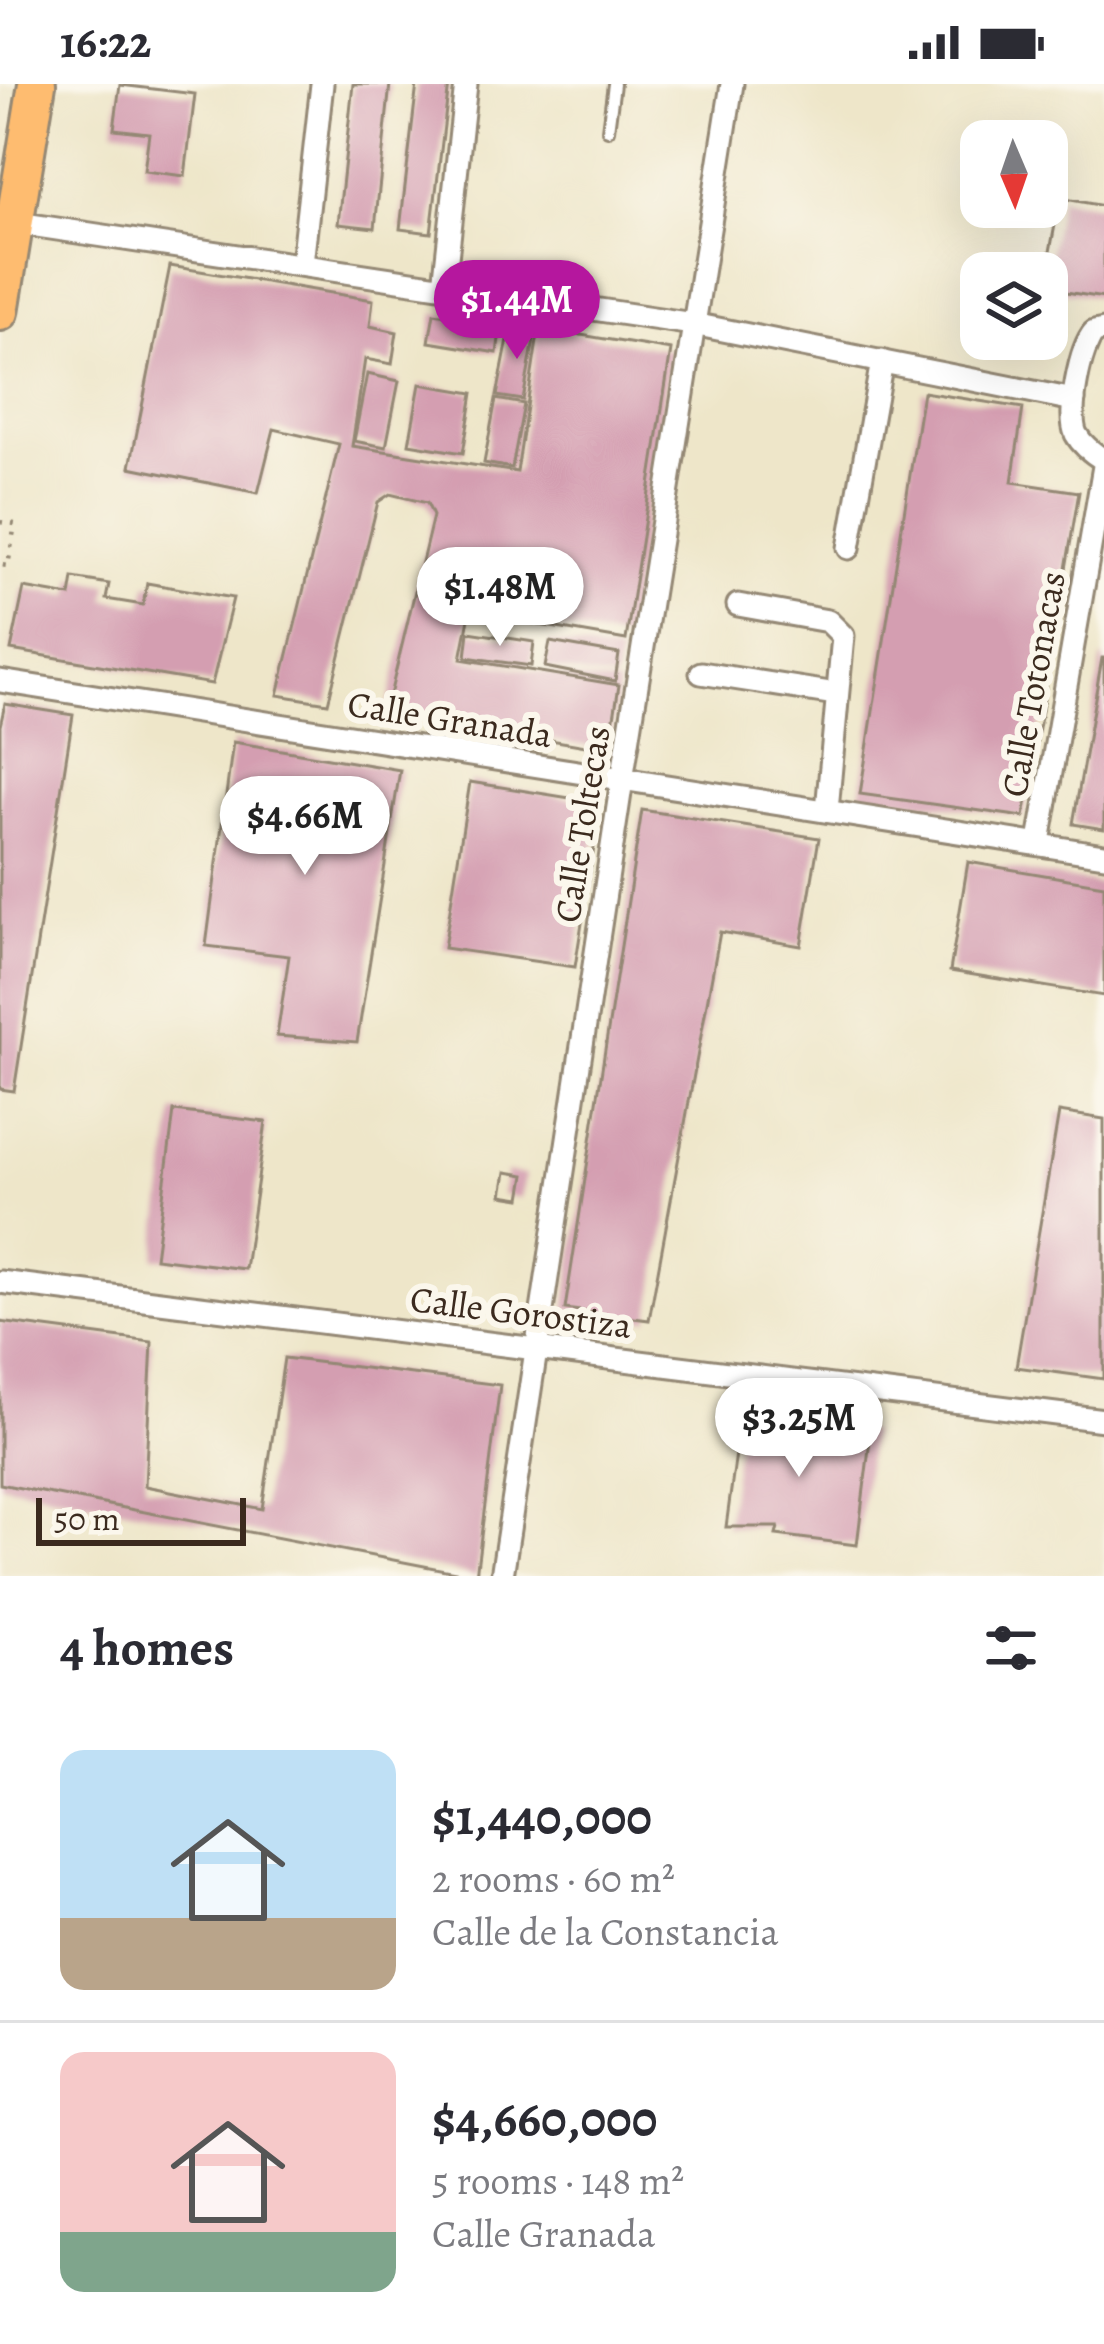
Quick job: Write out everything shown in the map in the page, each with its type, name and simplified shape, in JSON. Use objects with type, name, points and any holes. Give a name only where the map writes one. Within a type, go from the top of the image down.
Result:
[{"type":"main road","points":[[0,312],[38,84]]},
{"type":"street","points":[[302,264],[322,84]]},
{"type":"street","points":[[443,286],[466,84]]},
{"type":"street","name":"Calle Toltecas","points":[[502,1576],[732,84]]},
{"type":"street","points":[[16,223],[693,324],[1074,400]]},
{"type":"street","points":[[1104,330],[1094,332],[1086,343],[1074,400],[1074,431],[1104,463]]},
{"type":"street","points":[[849,548],[882,361]]},
{"type":"street","name":"Calle Totonacas","points":[[1039,842],[1104,463]]},
{"type":"street","points":[[738,605],[835,624],[844,644],[826,810]]},
{"type":"street","points":[[701,673],[836,694]]},
{"type":"street","name":"Calle Granada","points":[[0,681],[1104,855]]},
{"type":"street","name":"Calle Gorostiza","points":[[0,1282],[1104,1420]]},
{"type":"lane","points":[[608,130],[614,84]]},
{"type":"path","points":[[0,522],[15,524],[4,566]]},
{"type":"building","points":[[353,84],[390,84],[375,228],[338,224]]},
{"type":"building","points":[[417,84],[449,84],[431,233],[400,229]]},
{"type":"building","points":[[120,85],[195,94],[185,176],[144,171],[149,133],[114,129]]},
{"type":"building","points":[[1068,199],[1104,206],[1104,298],[1068,292],[1068,252],[1050,252],[1054,228],[1068,228]]},
{"type":"building","points":[[170,266],[373,300],[370,326],[397,332],[392,364],[365,359],[352,446],[517,472],[539,328],[671,350],[626,640],[470,613],[461,659],[619,685],[609,750],[386,712],[433,516],[427,503],[390,494],[378,502],[328,703],[278,695],[339,444],[274,429],[258,493],[130,467]]},
{"type":"building","points":[[434,313],[501,324],[497,353],[429,342]]},
{"type":"building","points":[[511,324],[536,329],[523,400],[497,396]]},
{"type":"building","points":[[367,374],[399,381],[386,447],[354,441]]},
{"type":"building","points":[[420,384],[473,393],[463,453],[409,444]]},
{"type":"building","points":[[923,392],[1023,408],[1012,482],[1079,492],[1024,817],[860,794]]},
{"type":"building","points":[[496,399],[524,404],[512,468],[484,463]]},
{"type":"building","points":[[73,578],[109,584],[106,599],[143,605],[147,583],[233,598],[212,684],[11,650],[24,588],[70,596]]},
{"type":"building","points":[[469,632],[534,642],[531,666],[466,657]]},
{"type":"building","points":[[550,642],[619,654],[615,681],[545,667]]},
{"type":"building","points":[[1104,658],[1104,829],[1073,824]]},
{"type":"building","points":[[5,704],[73,715],[14,1091],[0,1089],[0,726]]},
{"type":"building","points":[[233,742],[400,770],[357,1042],[277,1036],[289,956],[206,946]]},
{"type":"building","points":[[470,782],[601,803],[575,967],[444,948]]},
{"type":"building","points":[[642,810],[819,838],[801,946],[720,932],[649,1320],[565,1309]]},
{"type":"building","points":[[968,862],[1104,885],[1104,996],[950,971]]},
{"type":"building","points":[[174,1111],[266,1122],[245,1269],[155,1258]]},
{"type":"building","points":[[1059,1112],[1104,1119],[1104,1379],[1016,1367]]},
{"type":"building","points":[[506,1172],[525,1175],[521,1198],[502,1195]]},
{"type":"building","points":[[0,1322],[152,1342],[145,1486],[262,1509],[284,1358],[500,1385],[476,1576],[0,1484]]},
{"type":"building","points":[[741,1416],[871,1432],[857,1545],[776,1535],[778,1527],[726,1527]]}]
